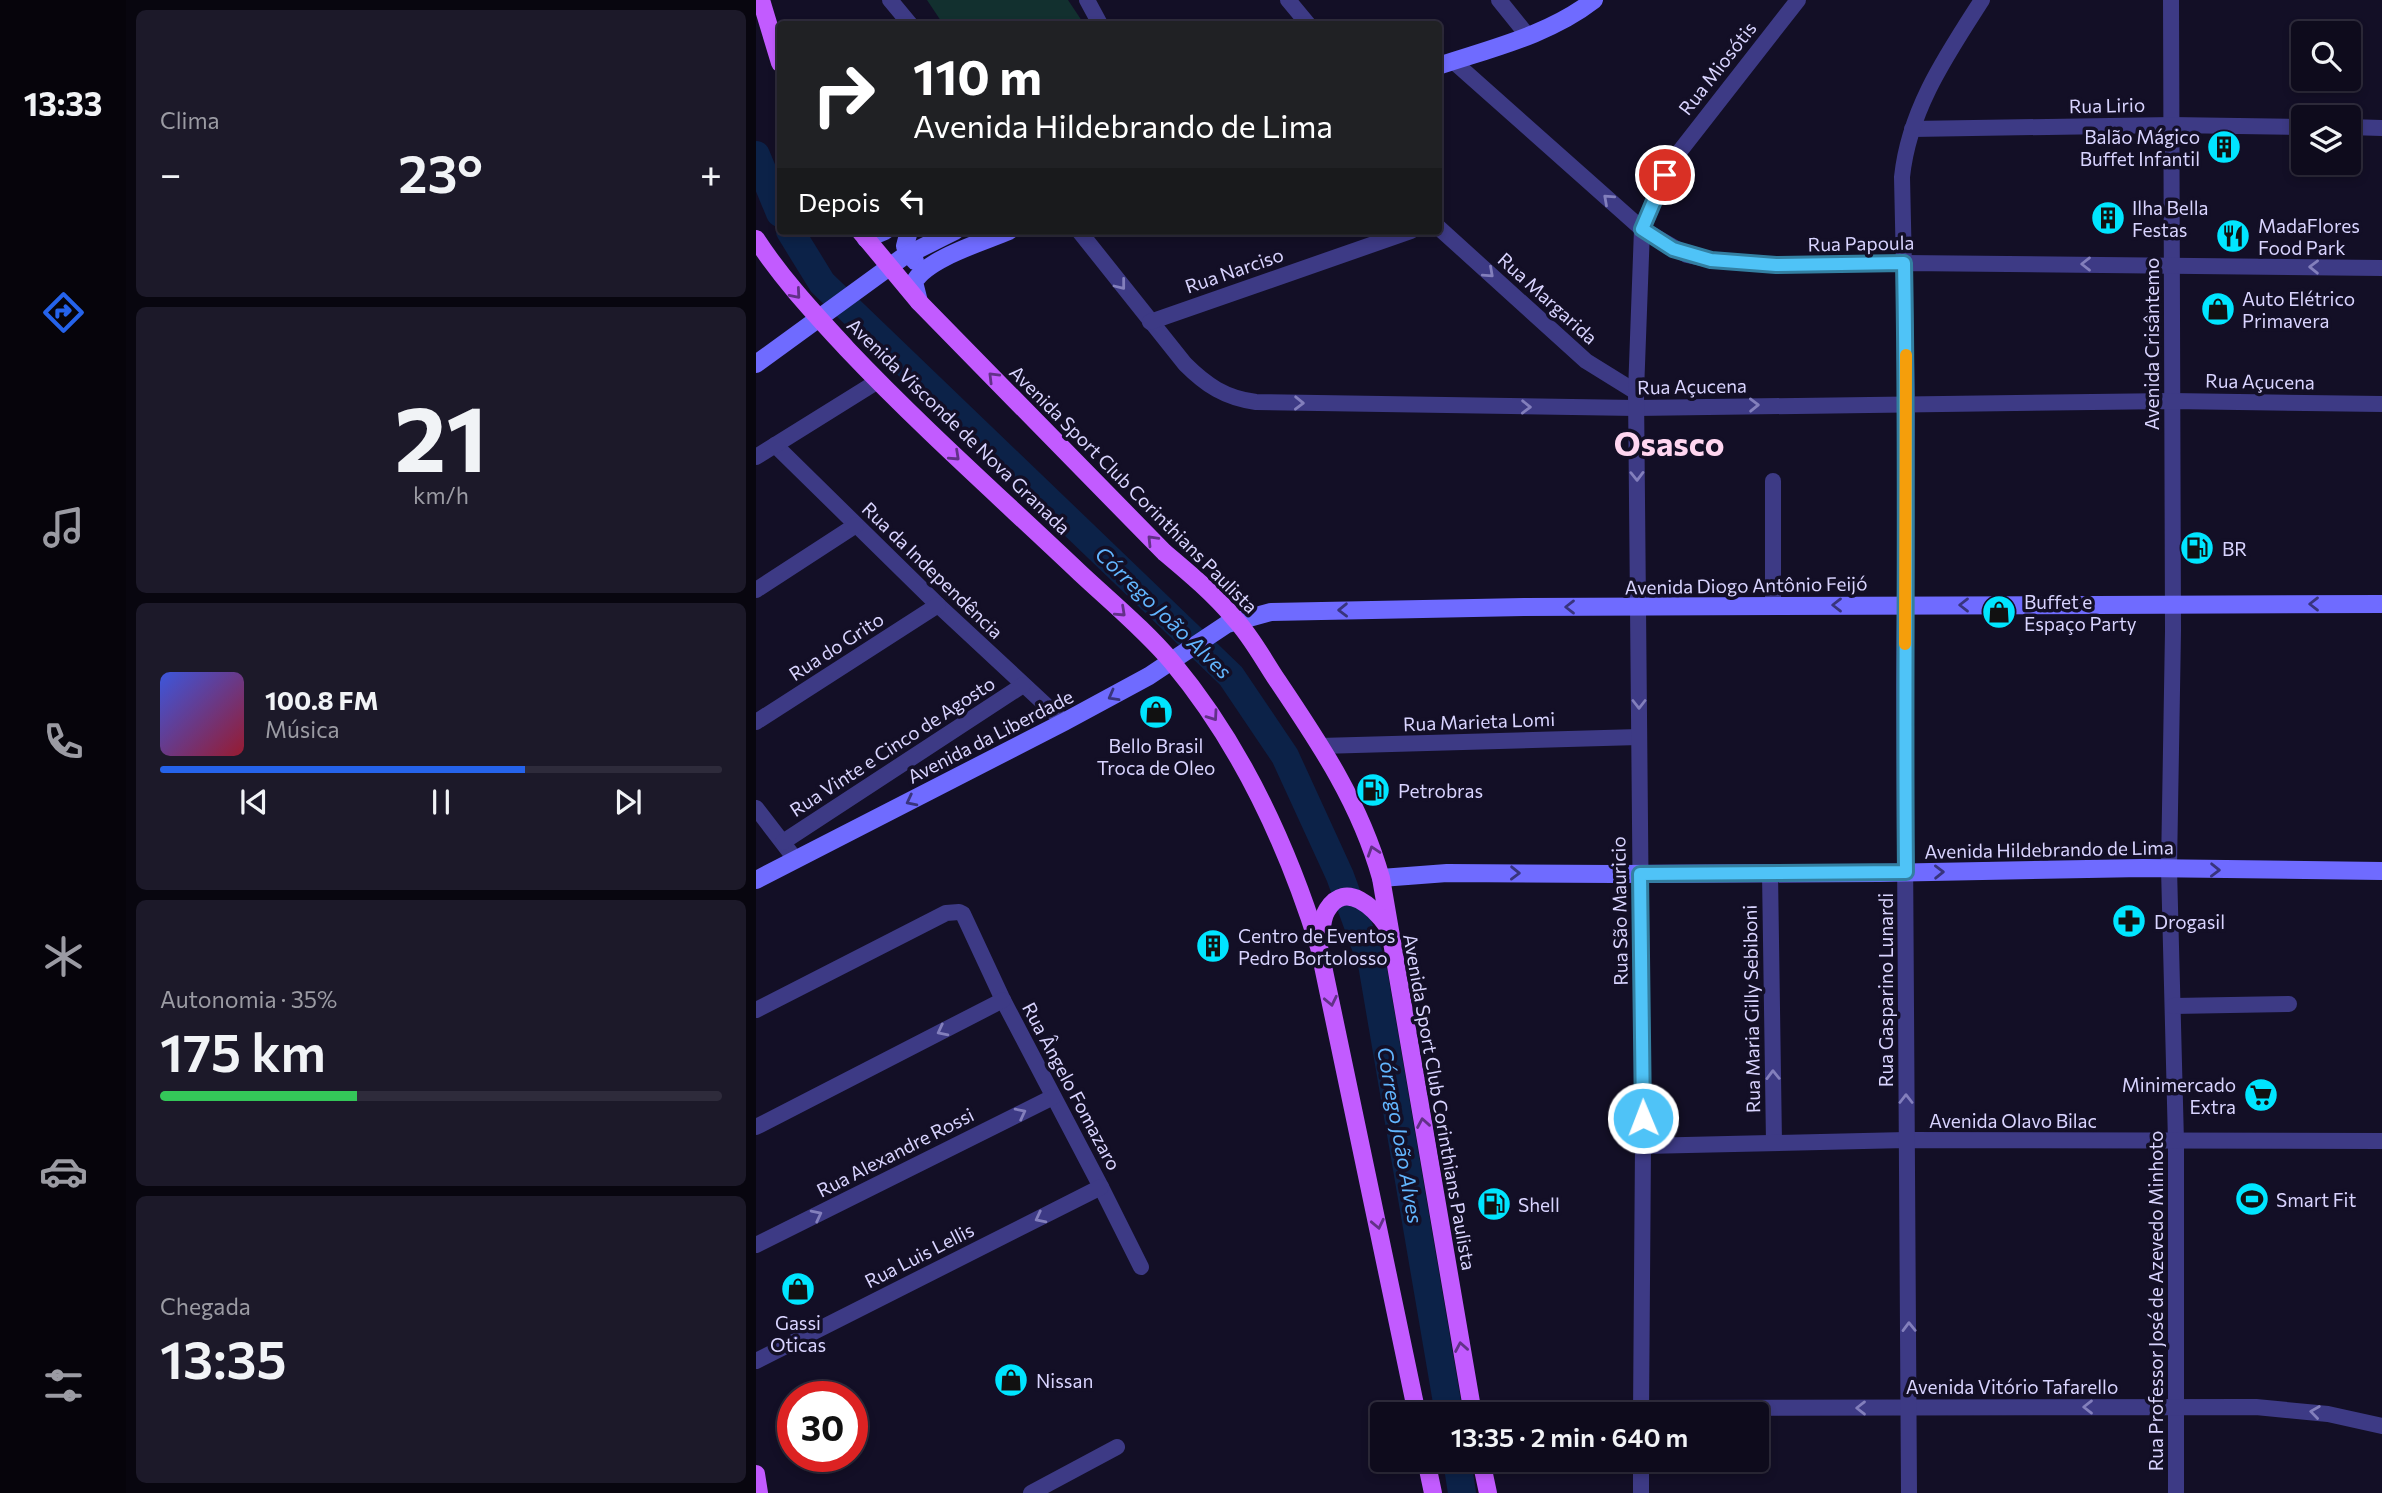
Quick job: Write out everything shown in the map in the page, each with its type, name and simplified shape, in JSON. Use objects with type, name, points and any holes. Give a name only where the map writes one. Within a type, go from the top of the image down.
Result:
[{"type":"main road","points":[[761,0],[777,53]]},
{"type":"main road","points":[[1446,64],[1557,24],[1594,0]]},
{"type":"main road","name":"Avenida Sport Club Corinthians Paulista","points":[[863,235],[919,302],[1164,552],[1204,585],[1320,746],[1366,830],[1381,878],[1385,923],[1471,1402]]},
{"type":"main road","points":[[908,235],[905,246],[913,260],[920,262],[945,258]]},
{"type":"main road","points":[[756,364],[903,257],[947,235]]},
{"type":"main road","points":[[919,302],[914,282],[918,275],[945,258],[1000,235]]},
{"type":"main road","name":"Avenida Visconde de Nova Granada","points":[[756,239],[775,269],[797,295],[877,381],[1171,661],[1216,720],[1269,813],[1321,939],[1415,1402]]},
{"type":"main road","name":"Avenida Diogo Antônio Feijó","points":[[1232,622],[1270,612],[1318,610],[2382,604]]},
{"type":"main road","name":"Avenida da Liberdade","points":[[756,880],[1064,722],[1171,661],[1232,622]]},
{"type":"main road","name":"Avenida Hildebrando de Lima","points":[[1381,878],[1447,873],[1640,874],[2169,868],[2382,871]]},
{"type":"main road","points":[[1321,939],[1328,908],[1341,899],[1365,901],[1385,923]]},
{"type":"main road","points":[[1429,1472],[1433,1493]]},
{"type":"main road","points":[[1484,1472],[1488,1493]]},
{"type":"main road","points":[[756,1474],[759,1493]]},
{"type":"street","points":[[890,0],[908,21]]},
{"type":"street","points":[[1087,0],[1098,21]]},
{"type":"street","points":[[1288,0],[1306,21]]},
{"type":"street","points":[[1499,0],[1528,36]]},
{"type":"street","name":"Rua Miosótis","points":[[1636,400],[1642,229],[1665,175],[1679,151],[1798,0]]},
{"type":"street","name":"Rua Gasparino Lunardi","points":[[1909,1493],[1905,605],[1907,404],[1902,177],[1912,128],[1929,86],[1982,0]]},
{"type":"street","name":"Avenida Crisântemo","points":[[2171,0],[2173,605]]},
{"type":"street","name":"Rua Papoula","points":[[1446,64],[1642,229],[1673,249],[1711,260],[1776,265],[1904,263],[2382,268]]},
{"type":"street","name":"Rua Lirio","points":[[1912,128],[2172,125],[2291,127]]},
{"type":"street","points":[[2361,127],[2382,128]]},
{"type":"street","name":"Rua Margarida","points":[[1442,232],[1586,361],[1636,400]]},
{"type":"street","name":"Rua Açucena","points":[[1082,235],[1185,364],[1205,384],[1240,400],[1300,403],[1636,400],[1907,404],[2172,401],[2382,404]]},
{"type":"street","name":"Rua Narciso","points":[[1150,322],[1399,235]]},
{"type":"street","points":[[756,457],[877,381]]},
{"type":"street","name":"Rua São Mauricio","points":[[1636,400],[1643,1146],[1641,1402]]},
{"type":"street","name":"Rua da Independência","points":[[775,445],[938,606],[1064,722]]},
{"type":"street","points":[[1773,481],[1773,606]]},
{"type":"street","points":[[756,590],[856,525]]},
{"type":"street","name":"Rua Professor José de Azevedo Minhoto","points":[[2173,605],[2169,868],[2176,1142],[2176,1493]]},
{"type":"street","name":"Rua do Grito","points":[[756,722],[938,606]]},
{"type":"street","name":"Rua Vinte e Cinco de Agosto","points":[[783,842],[1023,685]]},
{"type":"street","name":"Rua Marieta Lomi","points":[[1320,746],[1639,737]]},
{"type":"street","points":[[756,808],[796,860]]},
{"type":"street","name":"Rua Maria Gilly Sebiboni","points":[[1770,873],[1774,1143]]},
{"type":"street","name":"Rua Ângelo Fomazaro","points":[[756,1010],[946,913],[959,912],[969,923],[1003,1000],[1141,1268]]},
{"type":"street","points":[[756,1127],[1003,1000]]},
{"type":"street","points":[[2173,1006],[2288,1004]]},
{"type":"street","name":"Rua Alexandre Rossi","points":[[756,1245],[1053,1097]]},
{"type":"street","name":"Avenida Olavo Bilac","points":[[1643,1146],[1906,1140],[2382,1142]]},
{"type":"street","name":"Rua Luis Lellis","points":[[756,1361],[1101,1187]]},
{"type":"street","name":"Avenida Vitório Tafarello","points":[[1769,1410],[2176,1407],[2305,1411],[2382,1426]]},
{"type":"street","points":[[1031,1493],[1117,1447]]},
{"type":"street","points":[[1641,1472],[1641,1493]]},
{"type":"green space","points":[[927,0],[1068,0],[1082,21],[941,21]]},
{"type":"waterway","name":"Córrego João Alves","points":[[756,155],[777,206]]},
{"type":"waterway","name":"Córrego João Alves","points":[[792,235],[822,283],[1231,676],[1285,756],[1340,876],[1372,964],[1447,1402]]},
{"type":"waterway","name":"Córrego João Alves","points":[[1459,1472],[1462,1493]]},
{"type":"slow traffic","points":[[1905,644],[1906,355]]},
{"type":"place","name":"Balão Mágico Buffet Infantil","points":[[2224,147]]},
{"type":"place","name":"Ilha Bella Festas","points":[[2108,218]]},
{"type":"place","name":"MadaFlores Food Park","points":[[2233,236]]},
{"type":"place","name":"Auto Elétrico Primavera","points":[[2218,309]]},
{"type":"place","name":"BR","points":[[2197,548]]},
{"type":"place","name":"Buffet e Espaço Party","points":[[1999,612]]},
{"type":"place","name":"Bello Brasil Troca de Oleo","points":[[1156,712]]},
{"type":"place","name":"Petrobras","points":[[1373,790]]},
{"type":"place","name":"Drogasil","points":[[2129,921]]},
{"type":"place","name":"Centro de Eventos Pedro Bortolosso","points":[[1213,946]]},
{"type":"place","name":"Minimercado Extra","points":[[2261,1095]]},
{"type":"place","name":"Smart Fit","points":[[2252,1199]]},
{"type":"place","name":"Shell","points":[[1494,1204]]},
{"type":"place","name":"Gassi Oticas","points":[[798,1289]]},
{"type":"place","name":"Nissan","points":[[1011,1380]]},
{"type":"district","name":"Osasco","points":[[1669,442]]},
{"type":"route","points":[[1643,1118],[1640,874],[1906,872],[1907,404],[1904,263],[1776,265],[1711,260],[1673,249],[1642,229],[1665,175]]}]
